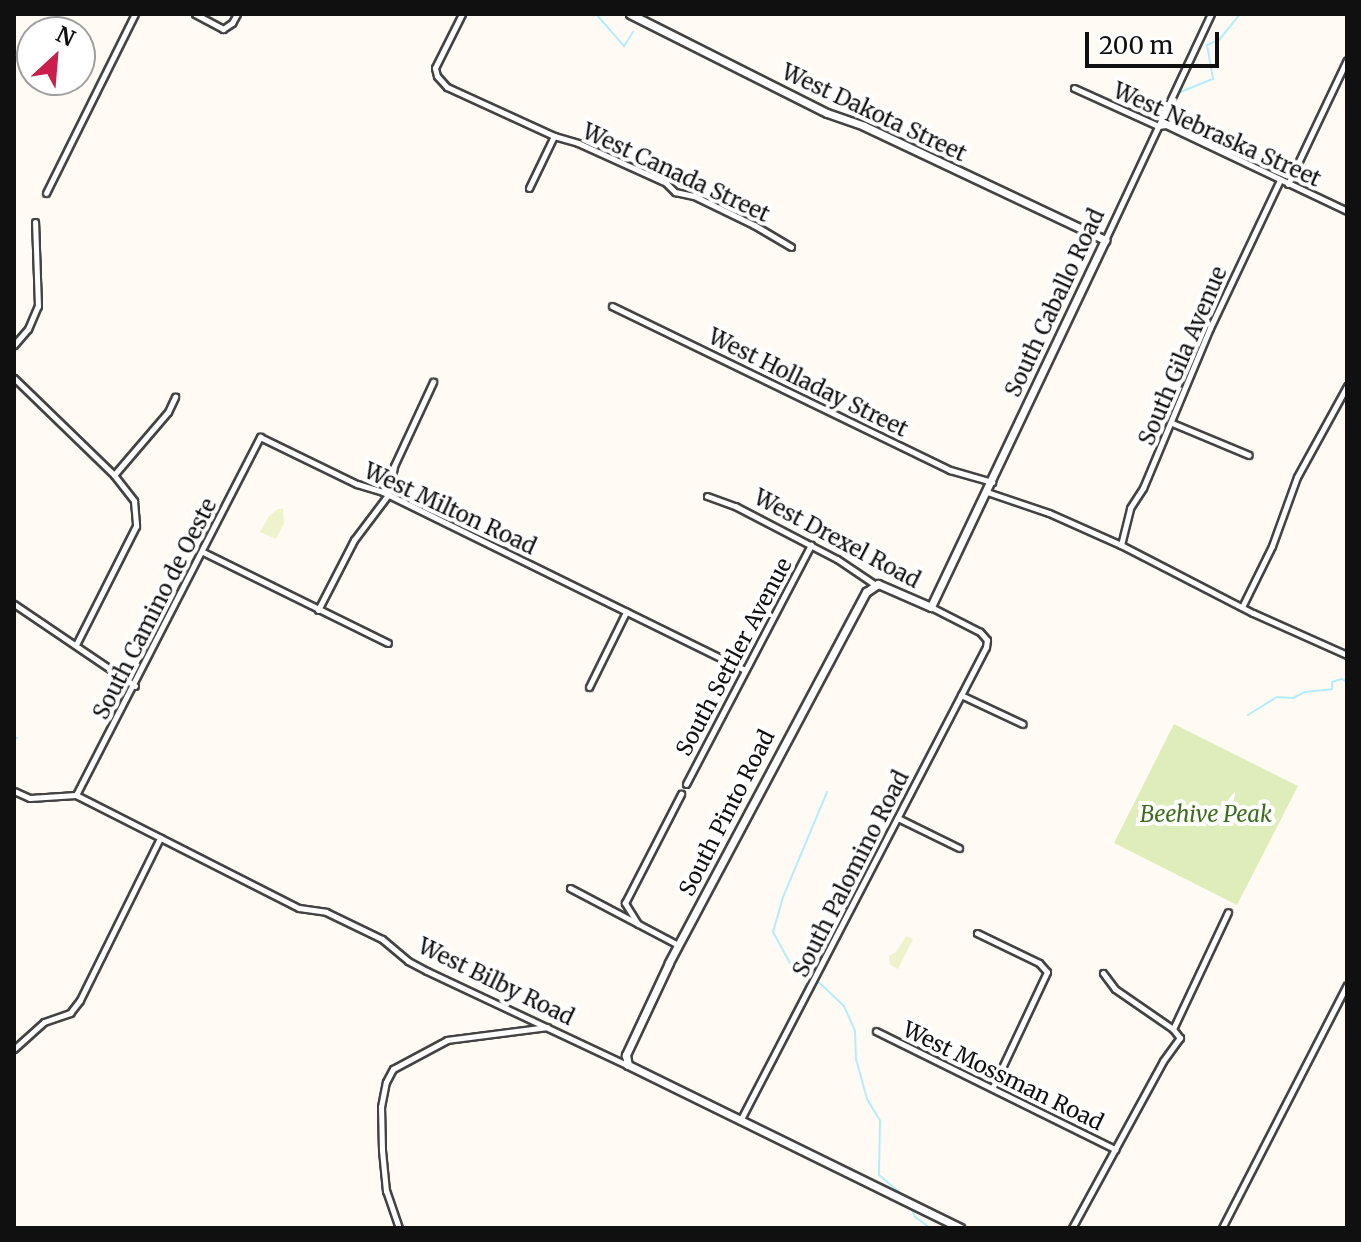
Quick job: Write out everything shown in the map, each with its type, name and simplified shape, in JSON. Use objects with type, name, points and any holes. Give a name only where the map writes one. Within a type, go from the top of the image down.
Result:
[{"type":"street","points":[[46,193],[135,14]]},
{"type":"street","points":[[195,14],[223,29],[232,23],[237,14]]},
{"type":"street","points":[[462,14],[435,68],[437,76],[447,87],[554,136]]},
{"type":"street","name":"West Dakota Street","points":[[630,14],[827,113],[864,126],[1105,240]]},
{"type":"street","name":"South Caballo Road","points":[[931,607],[1211,14]]},
{"type":"street","points":[[1288,184],[1347,60]]},
{"type":"street","name":"West Nebraska Street","points":[[1074,88],[1158,126],[1166,125],[1347,211]]},
{"type":"street","name":"West Canada Street","points":[[529,188],[554,136],[578,143],[666,183],[675,192],[694,196],[791,247]]},
{"type":"street","name":"South Gila Avenue","points":[[1121,545],[1130,508],[1143,488],[1210,328],[1280,180]]},
{"type":"street","points":[[14,345],[28,329],[38,306],[35,222]]},
{"type":"street","name":"West Holladay Street","points":[[612,306],[950,470],[992,482]]},
{"type":"street","points":[[14,378],[114,475],[134,501],[136,526],[77,643]]},
{"type":"street","points":[[318,610],[354,540],[388,495],[394,466],[433,382]]},
{"type":"street","points":[[1242,607],[1272,546],[1297,477],[1347,386]]},
{"type":"street","points":[[114,475],[168,412],[175,397]]},
{"type":"street","points":[[1172,423],[1249,455]]},
{"type":"street","name":"West Milton Road","points":[[260,437],[357,484],[388,495],[744,670]]},
{"type":"street","name":"South Camino de Oeste","points":[[76,795],[135,686],[260,437]]},
{"type":"street","points":[[987,492],[1049,513],[1121,545],[1242,607],[1347,655]]},
{"type":"street","name":"West Drexel Road","points":[[707,496],[735,506],[811,545],[874,584],[931,607],[980,632],[987,643]]},
{"type":"street","name":"South Settler Avenue","points":[[686,784],[811,545]]},
{"type":"street","points":[[203,552],[388,643]]},
{"type":"street","name":"South Pinto Road","points":[[628,1065],[629,1043],[679,945],[845,626],[874,584]]},
{"type":"street","points":[[14,604],[54,632],[77,643],[135,686]]},
{"type":"street","points":[[589,687],[626,612]]},
{"type":"street","name":"South Palomino Road","points":[[741,1119],[987,643]]},
{"type":"street","points":[[961,695],[1023,724]]},
{"type":"street","points":[[14,791],[30,798],[76,795]]},
{"type":"street","points":[[638,924],[625,903],[681,794]]},
{"type":"street","name":"West Bilby Road","points":[[76,795],[222,866],[299,908],[333,915],[357,930],[382,939],[427,971],[741,1119],[960,1228]]},
{"type":"street","points":[[898,818],[959,848]]},
{"type":"street","points":[[14,1049],[44,1022],[70,1013],[80,1000],[160,838]]},
{"type":"street","points":[[570,888],[679,945]]},
{"type":"street","points":[[1173,1029],[1228,912]]},
{"type":"street","points":[[977,933],[1039,963],[1047,972],[993,1087]]},
{"type":"street","points":[[1072,1228],[1180,1038],[1173,1029],[1123,996],[1103,973]]},
{"type":"street","points":[[1222,1228],[1347,985]]},
{"type":"street","points":[[399,1228],[386,1191],[382,1150],[381,1107],[386,1082],[393,1069],[447,1040],[547,1027]]},
{"type":"street","name":"West Mossman Road","points":[[876,1031],[1115,1149]]},
{"type":"green space","points":[[283,509],[284,523],[276,539],[260,532],[269,516]]},
{"type":"green space","name":"Beehive Peak","points":[[1174,724],[1298,786],[1237,905],[1114,843]]},
{"type":"green space","points":[[906,936],[913,939],[898,969],[890,965],[889,956],[896,952]]},
{"type":"waterway","points":[[596,14],[624,46],[633,32]]},
{"type":"waterway","points":[[1178,93],[1213,79],[1207,45],[1219,40],[1240,14]]},
{"type":"waterway","points":[[1248,715],[1277,697],[1293,698],[1305,692],[1332,689],[1332,682],[1342,679],[1347,682]]},
{"type":"waterway","points":[[827,792],[783,897],[773,932],[796,974],[820,983],[844,1006],[855,1031],[856,1059],[867,1099],[880,1121],[879,1175],[906,1198]]},
{"type":"waterway","points":[[911,1207],[915,1217],[930,1228]]}]
